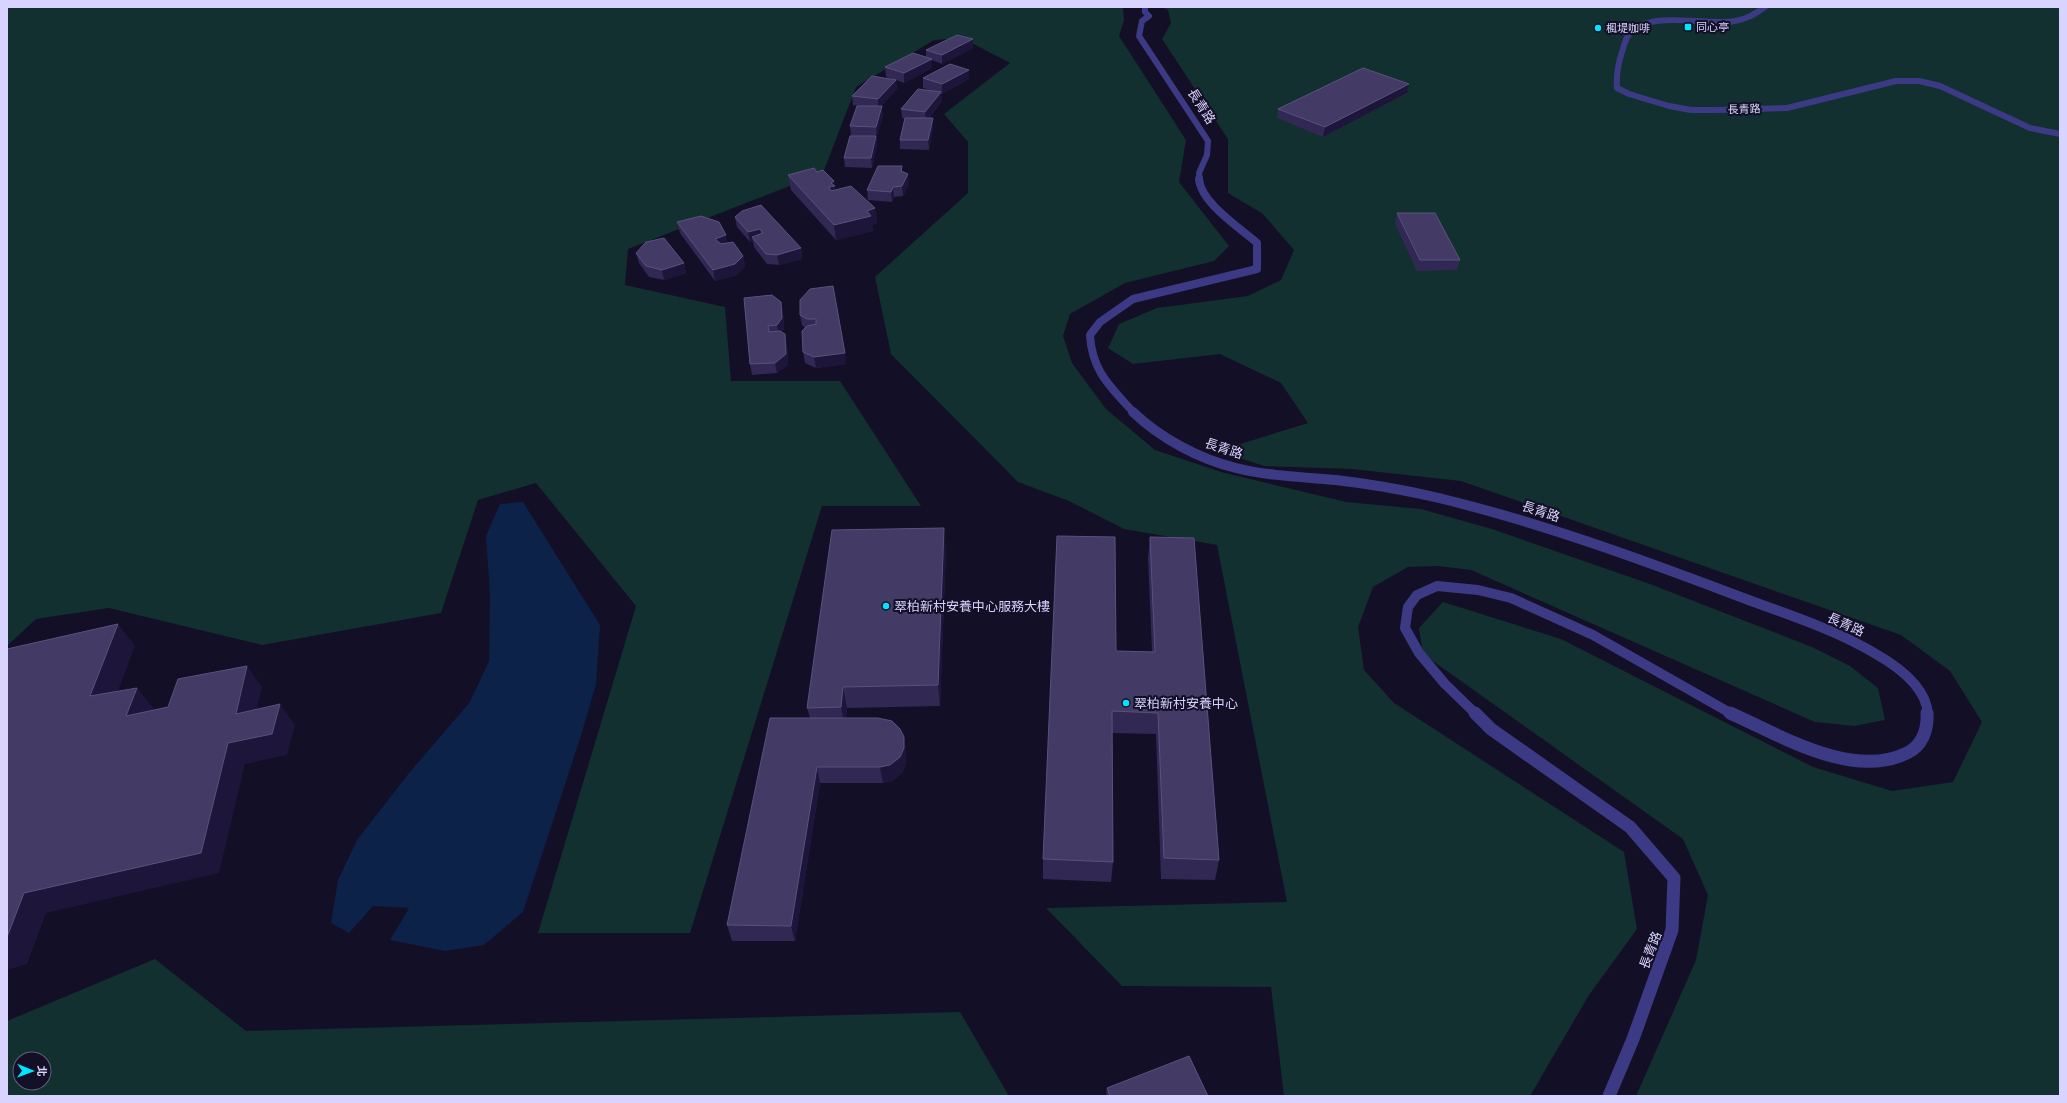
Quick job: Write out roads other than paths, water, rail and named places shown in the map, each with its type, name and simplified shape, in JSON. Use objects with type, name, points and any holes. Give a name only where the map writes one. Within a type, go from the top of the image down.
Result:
[{"type":"street","name":"長青路","points":[[1145,7],[1145,12],[1149,16],[1142,21],[1139,36],[1146,50],[1162,68],[1208,140],[1207,155],[1199,173],[1200,187],[1210,201],[1257,243],[1258,257],[1257,270],[1133,299],[1114,310],[1100,322],[1090,335],[1091,353],[1102,376],[1134,413],[1158,434],[1188,450],[1235,468],[1294,477],[1336,480],[1380,486],[1437,498],[1510,516],[1650,563],[1833,632],[1876,654],[1907,676],[1928,704],[1928,724],[1917,748],[1895,759],[1858,762],[1822,754],[1725,711],[1594,634],[1511,598],[1478,590],[1437,586],[1417,596],[1408,607],[1405,628],[1418,653],[1446,684],[1491,729],[1630,826],[1674,878],[1672,930],[1633,1039],[1609,1096]]},
{"type":"street","name":"長青路","points":[[1765,7],[1758,14],[1731,21],[1665,22],[1639,26],[1632,31],[1624,45],[1616,79],[1617,88],[1629,94],[1669,106],[1691,110],[1717,110],[1787,108],[1896,80],[1918,81],[1940,86],[2030,128],[2060,134]]},
{"type":"water","points":[[523,502],[600,625],[596,684],[580,739],[523,912],[484,945],[445,951],[390,940],[409,908],[373,906],[349,933],[331,923],[338,880],[357,840],[409,773],[470,702],[489,661],[490,596],[486,536],[500,504]]},
{"type":"place","name":"同心亭","points":[[1688,27]]},
{"type":"place","name":"楓堤咖啡","points":[[1598,28]]},
{"type":"place","name":"翠柏新村安養中心服務大樓","points":[[886,606]]},
{"type":"place","name":"翠柏新村安養中心","points":[[1126,703]]}]
